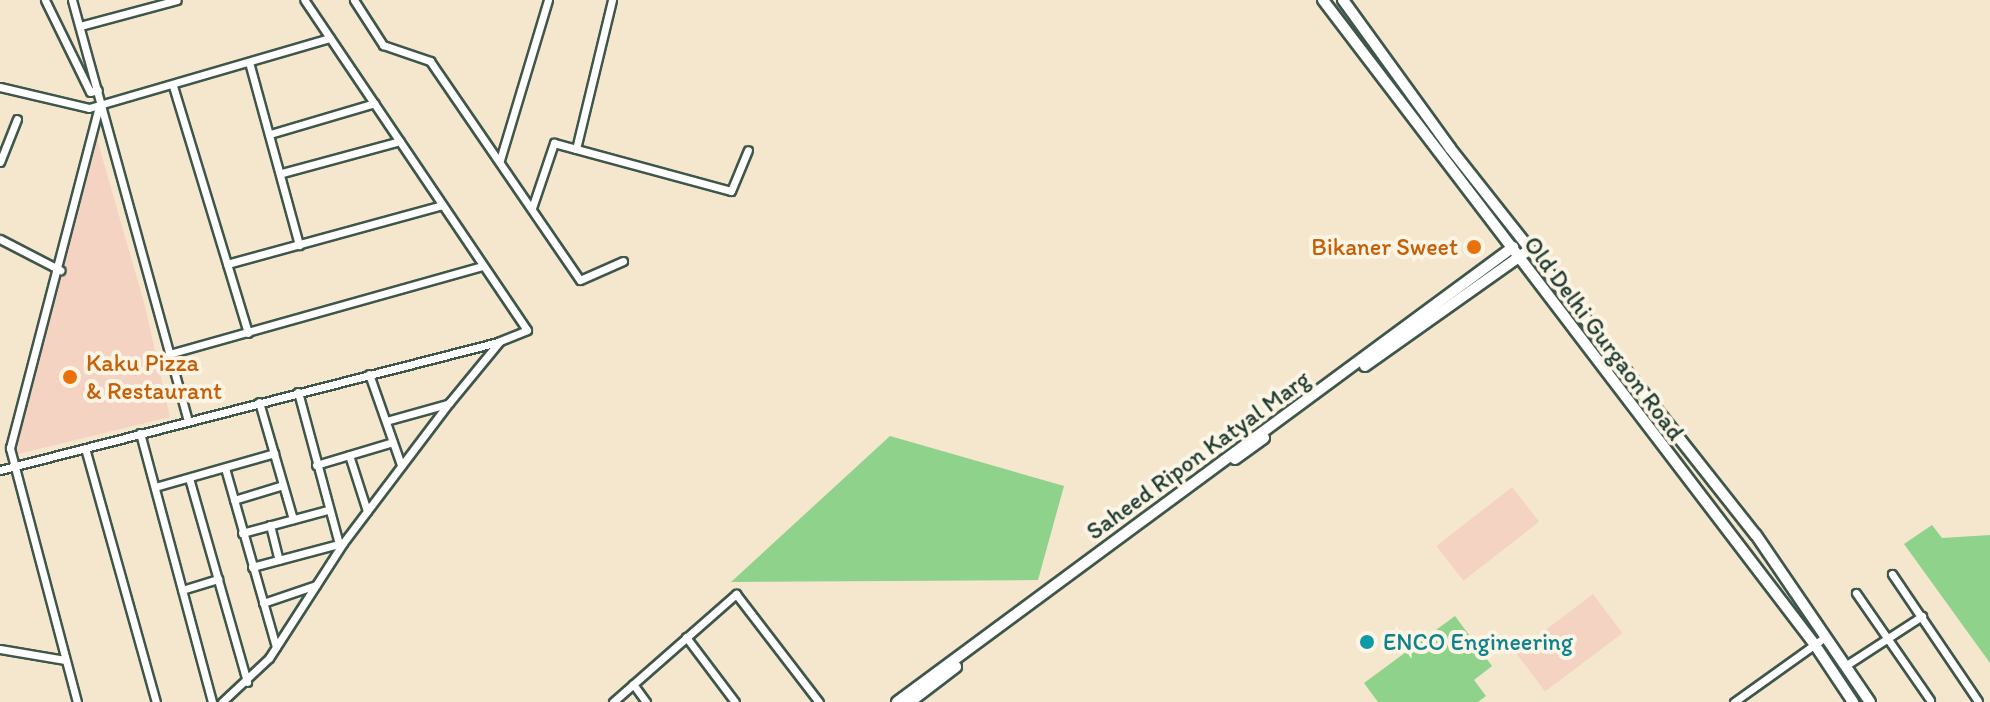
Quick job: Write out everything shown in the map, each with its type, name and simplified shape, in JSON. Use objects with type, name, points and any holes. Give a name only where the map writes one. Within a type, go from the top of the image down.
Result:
[{"type":"main road","name":"Old Delhi Gurgaon Road","points":[[1323,0],[1815,645],[1853,702]]},
{"type":"main road","name":"Old Delhi Gurgaon Road","points":[[1343,0],[1526,244],[1756,535],[1870,702]]},
{"type":"main road","name":"Saheed Ripon Katyal Marg","points":[[897,702],[1526,244]]},
{"type":"main road","name":"Saheed Ripon Katyal Marg","points":[[910,702],[1064,581]]},
{"type":"street","points":[[45,0],[90,92],[98,90]]},
{"type":"street","points":[[72,0],[188,421]]},
{"type":"street","points":[[80,26],[177,0]]},
{"type":"street","points":[[0,470],[525,333],[528,327],[483,266],[304,0]]},
{"type":"street","points":[[354,0],[383,45],[430,61],[580,280],[623,261]]},
{"type":"street","points":[[500,160],[548,0]]},
{"type":"street","points":[[576,149],[612,0]]},
{"type":"street","points":[[0,87],[100,105],[330,38]]},
{"type":"street","points":[[249,62],[282,173],[299,245]]},
{"type":"street","points":[[173,86],[248,333]]},
{"type":"street","points":[[270,134],[375,103]]},
{"type":"street","points":[[77,702],[12,467],[10,448],[60,270],[100,105]]},
{"type":"street","points":[[0,162],[17,119]]},
{"type":"street","points":[[282,173],[400,141]]},
{"type":"street","points":[[532,208],[551,145],[731,191],[748,150]]},
{"type":"street","points":[[227,264],[442,205]]},
{"type":"street","points":[[0,239],[60,270]]},
{"type":"street","points":[[169,354],[483,266]]},
{"type":"street","points":[[222,702],[247,682],[276,647],[341,544],[500,341]]},
{"type":"street","points":[[369,374],[401,465]]},
{"type":"street","points":[[298,392],[328,510],[341,544]]},
{"type":"street","points":[[259,402],[293,519]]},
{"type":"street","points":[[386,421],[449,403]]},
{"type":"street","points":[[140,433],[212,702]]},
{"type":"street","points":[[316,465],[393,442]]},
{"type":"street","points":[[0,446],[10,448]]},
{"type":"street","points":[[85,448],[156,702]]},
{"type":"street","points":[[155,487],[274,453]]},
{"type":"street","points":[[349,455],[367,511]]},
{"type":"street","points":[[225,468],[276,647]]},
{"type":"street","points":[[189,478],[247,682]]},
{"type":"street","points":[[234,500],[283,485]]},
{"type":"street","points":[[242,533],[328,510]]},
{"type":"street","points":[[270,525],[279,560]]},
{"type":"street","points":[[252,567],[341,544]]},
{"type":"street","points":[[1892,574],[1978,701]]},
{"type":"street","points":[[182,590],[218,579]]},
{"type":"street","points":[[263,603],[316,585]]},
{"type":"street","points":[[1856,593],[1930,700]]},
{"type":"street","points":[[613,702],[733,594],[740,595],[819,702]]},
{"type":"street","points":[[1845,666],[1922,616]]},
{"type":"street","points":[[686,637],[735,702]]},
{"type":"street","points":[[1734,702],[1825,637]]},
{"type":"street","points":[[0,648],[65,660]]},
{"type":"street","points":[[633,684],[646,702]]},
{"type":"shaded area","points":[[95,132],[145,306],[170,417],[14,455]]},
{"type":"shaded area","points":[[1512,487],[1539,522],[1463,581],[1436,546]]},
{"type":"shaded area","points":[[1593,594],[1622,633],[1545,692],[1516,652]]},
{"type":"green space","points":[[890,436],[1064,486],[1038,580],[731,582]]},
{"type":"green space","points":[[1932,525],[1942,538],[1990,535],[1990,663],[1904,544]]},
{"type":"green space","points":[[1455,616],[1492,666],[1474,680],[1486,696],[1478,702],[1378,702],[1364,683]]},
{"type":"place","name":"Bikaner Sweet","points":[[1474,247]]},
{"type":"place","name":"Kaku Pizza & Restaurant","points":[[70,377]]},
{"type":"place","name":"ENCO Engineering","points":[[1367,642]]}]
